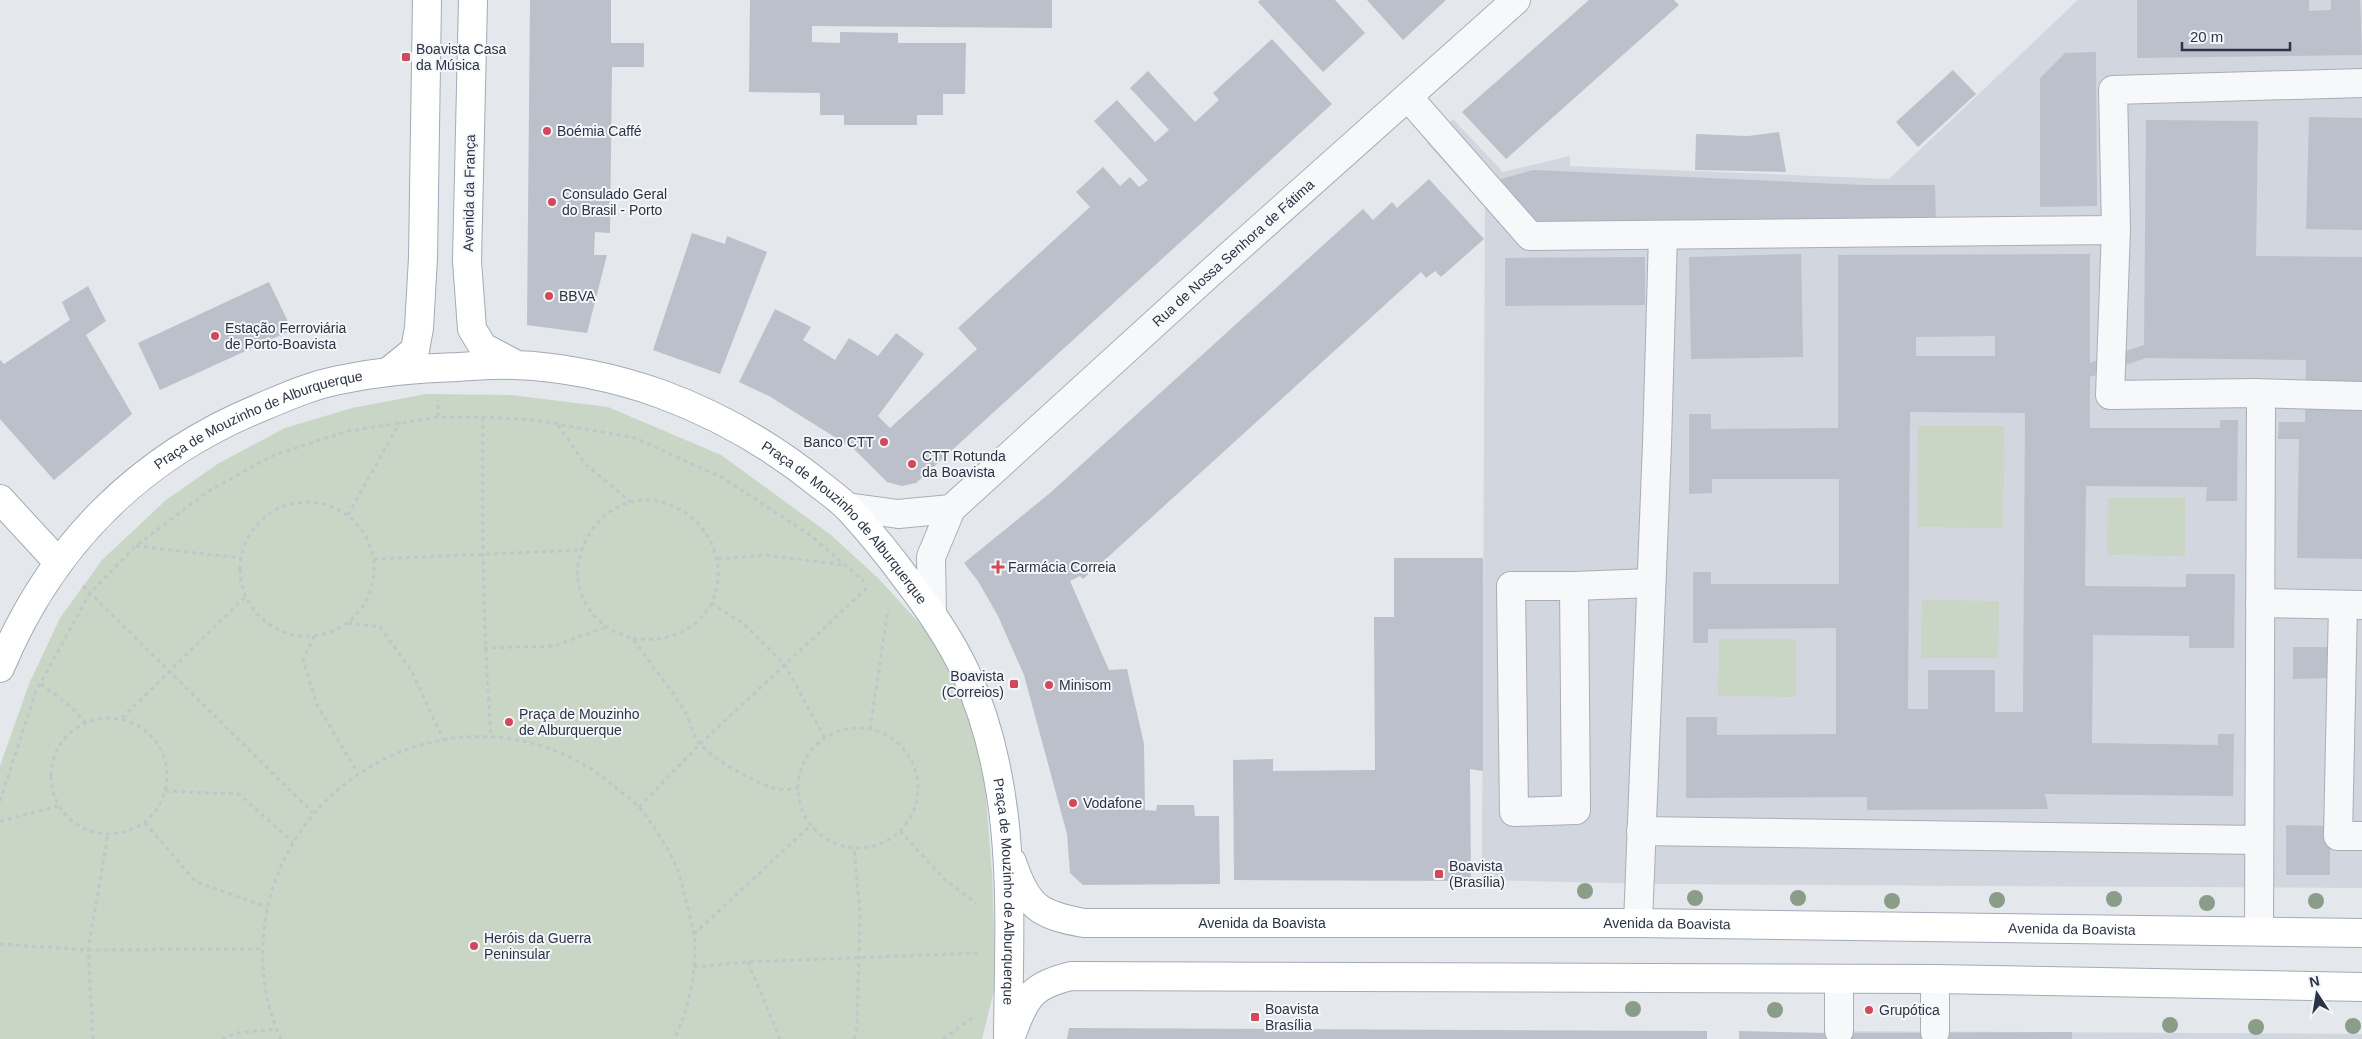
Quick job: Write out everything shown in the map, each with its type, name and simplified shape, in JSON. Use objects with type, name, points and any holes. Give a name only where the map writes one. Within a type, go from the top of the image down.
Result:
[{"type":"main road","points":[[388,372],[415,350],[419,328],[424,258],[427,0]]},
{"type":"main road","name":"Avenida da França","points":[[474,0],[467,261],[472,329],[483,347],[515,364]]},
{"type":"main road","name":"Praça de Mouzinho de Alburquerque","points":[[0,668],[28,611],[58,562],[120,494],[157,464],[196,438],[238,416],[282,398],[336,380],[388,372],[515,364],[588,374],[659,393],[727,422],[790,460],[847,507],[932,612],[965,671],[983,715],[996,760],[1005,807],[1009,854],[1009,1039]]},
{"type":"main road","points":[[0,499],[58,562]]},
{"type":"main road","name":"Avenida da Boavista","points":[[1009,854],[1019,884],[1035,907],[1055,918],[1084,923],[1638,923],[2259,930],[2362,933]]},
{"type":"main road","points":[[1009,1039],[1021,1008],[1032,991],[1049,982],[1071,976],[1935,979],[2362,987]]},
{"type":"street","name":"Rua de Nossa Senhora de Fátima","points":[[932,612],[931,557],[951,509],[1209,274],[1516,0]]},
{"type":"street","points":[[2362,83],[2113,90],[2116,230],[2110,395],[2254,393],[2362,396]]},
{"type":"street","points":[[1408,97],[1530,236],[2116,230]]},
{"type":"street","points":[[1638,923],[1658,444],[1662,235]]},
{"type":"street","points":[[2254,393],[2261,403],[2259,930]]},
{"type":"street","points":[[847,507],[898,514],[951,509]]},
{"type":"street","points":[[1574,586],[1576,810],[1514,812],[1511,586],[1651,583]]},
{"type":"street","points":[[2260,603],[2352,605],[2338,836],[2362,836]]},
{"type":"street","points":[[1641,831],[2258,840]]},
{"type":"street","points":[[1839,979],[1839,1032]]},
{"type":"street","points":[[1935,979],[1935,1032]]},
{"type":"path","points":[[0,801],[40,684],[90,593],[136,546],[208,492],[274,455],[348,431],[401,421],[438,417],[483,417],[535,420],[635,438],[723,478],[810,536],[876,592]]},
{"type":"path","points":[[483,417],[481,554],[484,648],[491,736]]},
{"type":"path","points":[[348,515],[401,421]]},
{"type":"path","points":[[558,424],[585,464],[631,502]]},
{"type":"path","points":[[655,500],[678,506],[696,519],[706,531],[718,559],[718,582],[711,603],[697,622],[678,634],[656,640],[633,639],[607,626],[595,616],[583,597],[578,574],[580,550],[592,528],[609,512],[631,502],[655,500]]},
{"type":"path","points":[[304,501],[327,504],[348,515],[360,527],[369,543],[374,559],[374,577],[369,595],[361,610],[348,623],[332,632],[314,636],[293,635],[273,627],[257,614],[245,597],[239,578],[240,558],[247,536],[261,518],[281,506],[304,501]]},
{"type":"path","points":[[136,546],[240,558]]},
{"type":"path","points":[[374,559],[580,550]]},
{"type":"path","points":[[718,559],[765,555],[845,565]]},
{"type":"path","points":[[58,562],[313,813]]},
{"type":"path","points":[[639,807],[700,744],[894,563]]},
{"type":"path","points":[[122,718],[245,597]]},
{"type":"path","points":[[711,603],[744,625],[785,665],[824,737]]},
{"type":"path","points":[[870,729],[888,606],[895,613]]},
{"type":"path","points":[[348,623],[380,627],[411,670],[443,739]]},
{"type":"path","points":[[484,648],[554,646],[607,626]]},
{"type":"path","points":[[314,636],[303,660],[317,705],[358,772]]},
{"type":"path","points":[[633,639],[685,712],[700,744],[729,766],[762,784],[778,789],[797,789]]},
{"type":"path","points":[[40,684],[70,706],[85,722]]},
{"type":"path","points":[[103,718],[122,718],[140,726],[154,738],[164,754],[168,772],[166,792],[158,809],[145,823],[128,831],[108,835],[89,831],[71,821],[58,806],[51,788],[50,768],[56,749],[69,733],[85,722],[103,718]]},
{"type":"path","points":[[842,729],[870,729],[881,732],[898,742],[910,758],[917,776],[918,796],[912,815],[900,831],[884,842],[865,848],[844,847],[826,840],[810,826],[801,809],[797,789],[800,769],[809,751],[824,737],[842,729]]},
{"type":"path","points":[[281,1039],[276,1029],[265,990],[262,949],[267,907],[276,873],[292,842],[313,813],[358,772],[385,757],[413,746],[443,739],[491,736],[546,747],[596,771],[639,807],[677,866],[694,934],[694,967],[682,1024],[674,1039]]},
{"type":"path","points":[[166,792],[239,794],[292,842]]},
{"type":"path","points":[[0,821],[58,806]]},
{"type":"path","points":[[145,823],[196,882],[267,907]]},
{"type":"path","points":[[694,934],[810,826]]},
{"type":"path","points":[[900,831],[944,879],[980,906]]},
{"type":"path","points":[[93,1039],[88,950],[108,835]]},
{"type":"path","points":[[854,848],[860,912],[858,1026],[854,1039]]},
{"type":"path","points":[[0,944],[88,950],[262,949]]},
{"type":"path","points":[[694,967],[748,962],[983,953]]},
{"type":"path","points":[[748,962],[780,1039]]},
{"type":"path","points":[[943,1039],[978,1014]]},
{"type":"path","points":[[222,1039],[236,1033],[276,1029]]},
{"type":"shaded area","points":[[2078,0],[2362,0],[2362,888],[1655,884],[1482,880],[1485,207],[1427,143],[1453,119],[1503,172],[1570,156],[1570,166],[1889,179]]},
{"type":"shaded area","points":[[1839,1031],[2362,1034],[2362,1039],[1827,1039]]},
{"type":"green space","name":"Praça de Mouzinho de Alburquerque","points":[[426,394],[511,395],[608,407],[721,455],[831,535],[878,578],[954,661],[981,737],[992,873],[996,982],[982,1039],[0,1039],[0,766],[29,684],[60,618],[102,560],[166,500],[219,463],[285,428],[352,408]]},
{"type":"green space","points":[[1918,426],[2004,426],[2003,528],[1917,527]]},
{"type":"green space","points":[[2108,498],[2185,498],[2185,556],[2107,555]]},
{"type":"green space","points":[[1922,600],[1999,601],[1998,658],[1921,658]]},
{"type":"green space","points":[[1719,639],[1796,639],[1796,697],[1718,696]]},
{"type":"building","points":[[530,0],[611,0],[611,43],[644,43],[644,67],[612,67],[610,233],[595,232],[594,255],[607,255],[587,333],[527,325]]},
{"type":"building","points":[[750,0],[1052,0],[1052,28],[812,26],[812,42],[840,43],[840,32],[898,33],[898,43],[966,43],[965,94],[943,94],[943,115],[917,115],[917,125],[844,125],[844,115],[820,115],[820,93],[749,92]]},
{"type":"building","points":[[1260,0],[1335,0],[1365,33],[1323,72],[1258,2]]},
{"type":"building","points":[[1367,0],[1446,0],[1403,40]]},
{"type":"building","points":[[1589,0],[1674,0],[1679,5],[1506,159],[1462,112]]},
{"type":"building","points":[[2137,0],[2309,0],[2309,11],[2331,10],[2331,0],[2360,0],[2362,55],[2137,58]]},
{"type":"building","points":[[1272,39],[1332,104],[916,483],[902,486],[887,482],[854,449],[769,396],[739,382],[775,309],[811,327],[803,340],[835,360],[849,338],[878,356],[896,333],[924,354],[878,416],[890,428],[977,349],[958,328],[1090,207],[1076,192],[1103,167],[1120,186],[1130,177],[1139,187],[1148,180],[1094,121],[1117,100],[1155,142],[1169,130],[1130,88],[1148,71],[1195,122],[1219,100],[1213,93]]},
{"type":"building","points":[[2096,52],[2097,206],[2040,207],[2040,78],[2065,53]]},
{"type":"building","points":[[1953,70],[1976,94],[1918,147],[1896,122]]},
{"type":"building","points":[[2309,117],[2362,118],[2362,230],[2306,229]]},
{"type":"building","points":[[2146,120],[2258,121],[2256,256],[2362,257],[2362,559],[2297,558],[2299,439],[2278,439],[2279,422],[2305,422],[2306,360],[2146,358],[2090,377],[2090,428],[2220,428],[2220,420],[2238,420],[2237,501],[2206,501],[2207,487],[2086,486],[2085,586],[2186,587],[2186,574],[2235,574],[2234,648],[2189,648],[2189,636],[2093,635],[2092,743],[2218,745],[2218,734],[2234,734],[2233,796],[2045,794],[2048,809],[1867,810],[1867,797],[1686,798],[1686,717],[1717,717],[1717,735],[1836,734],[1836,628],[1708,629],[1708,643],[1693,643],[1693,572],[1711,572],[1711,584],[1839,584],[1839,479],[1712,479],[1712,493],[1689,494],[1689,414],[1711,414],[1711,429],[1838,428],[1838,255],[2090,254],[2090,363],[2144,345]],"holes":[[[1995,336],[1995,356],[1916,356],[1916,337]],[[1910,412],[2025,413],[2023,712],[1995,712],[1995,670],[1928,670],[1928,709],[1908,709]]]},
{"type":"building","points":[[1779,132],[1786,172],[1695,170],[1696,134],[1748,136]]},
{"type":"building","points":[[1533,170],[1863,185],[1935,185],[1936,223],[1533,223],[1494,181]]},
{"type":"building","points":[[1429,179],[1484,239],[1441,277],[1435,271],[1426,278],[1421,272],[1108,557],[1083,579],[1080,576],[1070,581],[1109,670],[1127,669],[1144,744],[1145,810],[1156,811],[1157,805],[1194,805],[1195,816],[1219,816],[1220,884],[1083,885],[1070,873],[1067,834],[1024,675],[998,616],[978,581],[964,563],[1050,493],[1363,209],[1373,220],[1392,202],[1397,208]]},
{"type":"building","points":[[692,233],[725,244],[727,236],[767,252],[720,374],[653,350]]},
{"type":"building","points":[[1801,254],[1803,357],[1691,359],[1689,257]]},
{"type":"building","points":[[1645,257],[1645,305],[1505,306],[1505,258]]},
{"type":"building","name":"Estação Ferroviária de Porto-Boavista","points":[[269,282],[292,330],[160,390],[138,343]]},
{"type":"building","points":[[88,286],[106,321],[86,335],[132,414],[54,480],[0,419],[0,360],[4,364],[70,320],[62,302]]},
{"type":"building","points":[[1394,558],[1483,558],[1483,771],[1470,769],[1471,881],[1234,880],[1233,760],[1273,759],[1273,771],[1375,770],[1374,617],[1394,617]]},
{"type":"building","points":[[2293,647],[2337,647],[2337,678],[2293,679]]},
{"type":"building","points":[[2286,825],[2330,826],[2330,875],[2286,875]]},
{"type":"building","points":[[1069,1028],[1707,1031],[1707,1039],[1067,1039]]},
{"type":"building","points":[[1739,1031],[1827,1033],[2072,1032],[2072,1039],[1739,1039]]},
{"type":"place","name":"Boavista Casa da Música","points":[[406,57]]},
{"type":"place","name":"Boémia Caffé","points":[[547,131]]},
{"type":"place","name":"Consulado Geral do Brasil - Porto","points":[[552,202]]},
{"type":"place","name":"BBVA","points":[[549,296]]},
{"type":"place","name":"Estação Ferroviária de Porto-Boavista","points":[[215,336]]},
{"type":"place","name":"Banco CTT","points":[[884,442]]},
{"type":"place","name":"CTT Rotunda da Boavista","points":[[912,464]]},
{"type":"place","name":"Farmácia Correia","points":[[998,567]]},
{"type":"place","name":"Boavista (Correios)","points":[[1014,684]]},
{"type":"place","name":"Minisom","points":[[1049,685]]},
{"type":"place","name":"Praça de Mouzinho de Alburquerque","points":[[509,722]]},
{"type":"place","name":"Vodafone","points":[[1073,803]]},
{"type":"place","name":"Boavista (Brasília)","points":[[1439,874]]},
{"type":"place","name":"Heróis da Guerra Peninsular","points":[[474,946]]},
{"type":"place","name":"Grupótica","points":[[1869,1010]]},
{"type":"place","name":"Boavista Brasília","points":[[1255,1017]]}]
